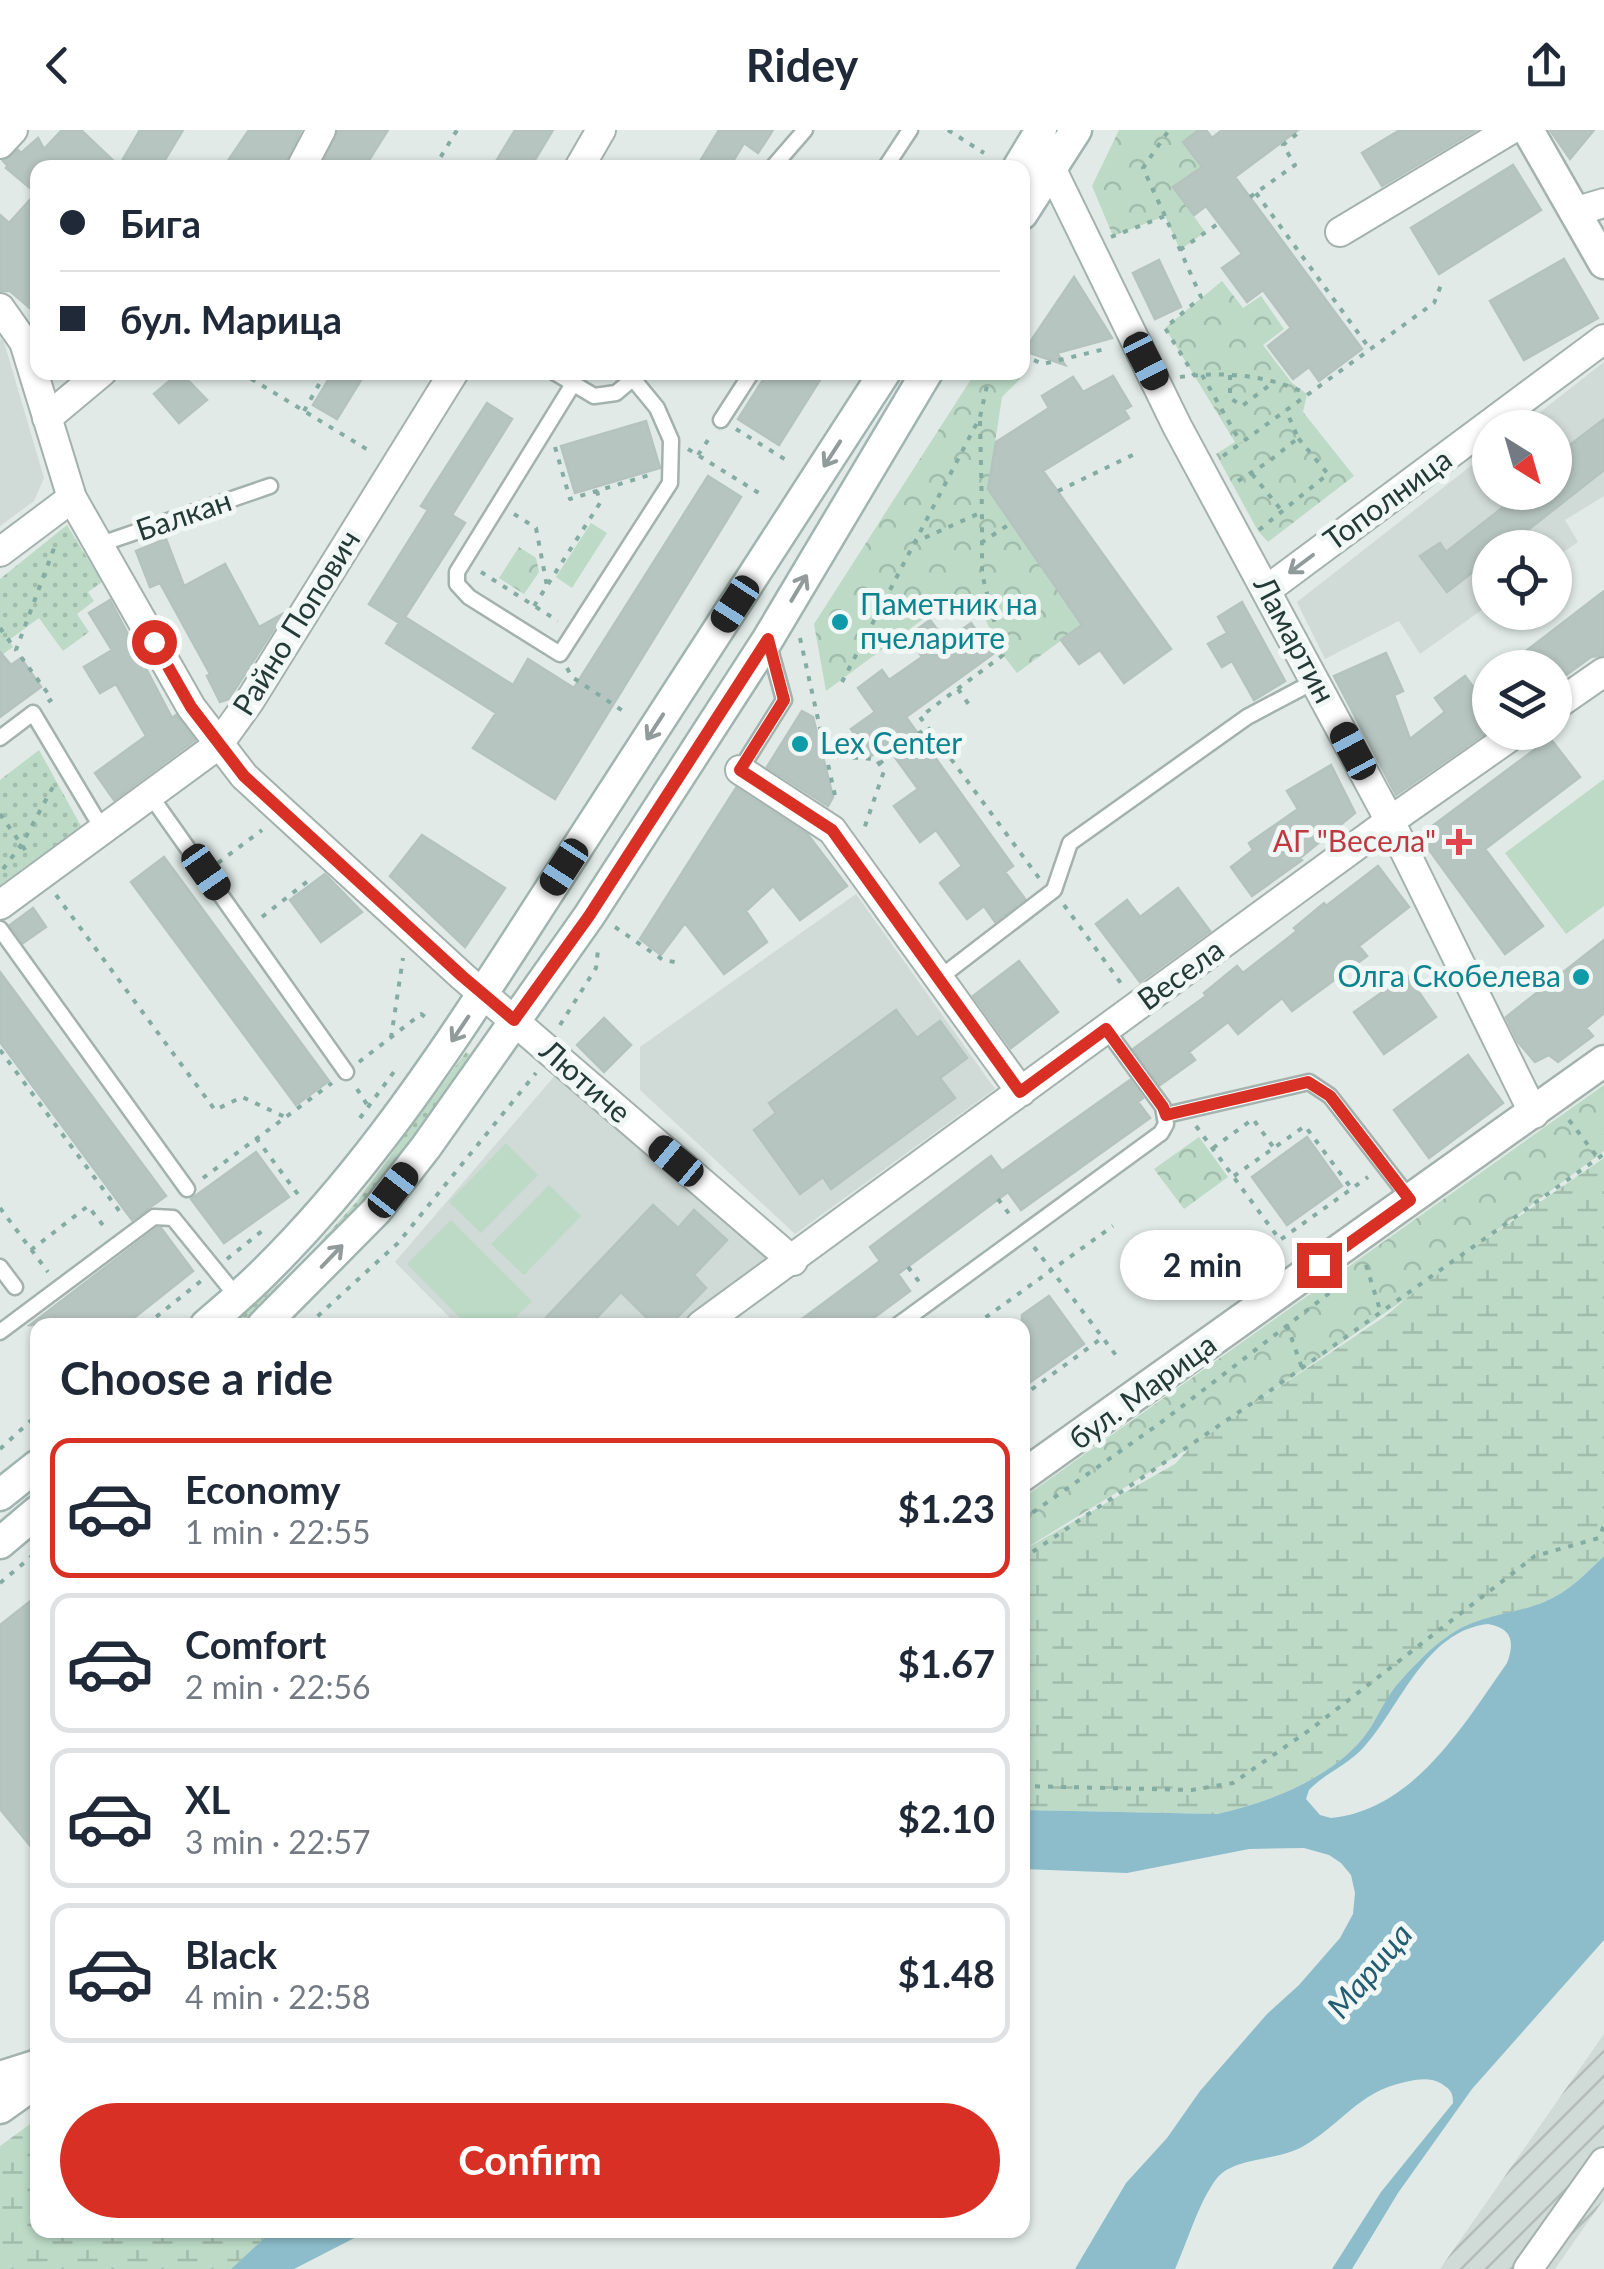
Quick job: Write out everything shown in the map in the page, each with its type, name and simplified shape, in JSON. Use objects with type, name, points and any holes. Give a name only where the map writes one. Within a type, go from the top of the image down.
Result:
[{"type":"main road","points":[[1023,160],[1041,130]]},
{"type":"main road","points":[[1030,201],[1076,130]]},
{"type":"main road","points":[[1528,130],[1604,263]]},
{"type":"main road","points":[[214,1318],[342,1190],[430,1073],[880,380]]},
{"type":"main road","points":[[271,1318],[376,1211],[426,1147],[589,916],[768,639],[922,380]]},
{"type":"main road","name":"бул. Марица","points":[[1030,1470],[1604,1061]]},
{"type":"main road","points":[[0,1495],[30,1471]]},
{"type":"main road","points":[[0,1543],[30,1518]]},
{"type":"main road","points":[[0,2077],[30,2068]]},
{"type":"main road","points":[[0,2094],[30,2081]]},
{"type":"main road","points":[[0,2108],[30,2084]]},
{"type":"street","points":[[0,144],[13,130]]},
{"type":"street","points":[[306,160],[320,130]]},
{"type":"street","points":[[584,160],[602,130]]},
{"type":"street","points":[[1340,232],[1510,130]]},
{"type":"street","name":"Ламартин","points":[[1051,168],[1155,380],[1390,821],[1534,1114]]},
{"type":"street","points":[[1574,212],[1604,203]]},
{"type":"street","name":"Лютиче","points":[[0,308],[24,342],[30,362]]},
{"type":"street","name":"Тополница","points":[[1268,589],[1604,339]]},
{"type":"street","name":"Лютиче","points":[[36,380],[47,418],[61,506],[98,546],[191,707],[244,776],[483,994],[792,1260]]},
{"type":"street","points":[[47,418],[92,380]]},
{"type":"street","points":[[392,470],[449,380]]},
{"type":"street","name":"Райно Попович","points":[[0,905],[218,745],[250,702],[392,470]]},
{"type":"street","points":[[0,552],[61,506]]},
{"type":"street","points":[[1572,694],[1604,672]]},
{"type":"street","name":"Весела","points":[[710,1318],[1491,750]]},
{"type":"street","points":[[740,770],[832,830],[1020,1092]]},
{"type":"street","points":[[1528,2269],[1604,2162]]},
{"type":"lane","points":[[779,160],[805,130]]},
{"type":"lane","points":[[890,160],[910,130]]},
{"type":"lane","points":[[567,380],[594,396],[616,392],[632,380]]},
{"type":"lane","points":[[573,384],[457,572],[456,584],[468,597],[560,654],[670,483],[671,440],[640,380]]},
{"type":"lane","points":[[722,420],[747,380]]},
{"type":"lane","name":"Балкан","points":[[98,546],[270,486]]},
{"type":"lane","points":[[740,770],[784,700],[768,639]]},
{"type":"lane","points":[[938,978],[1052,892],[1070,843],[1248,717],[1316,681]]},
{"type":"lane","points":[[0,738],[33,713],[103,830]]},
{"type":"lane","points":[[150,796],[346,1072]]},
{"type":"lane","points":[[0,929],[187,1190]]},
{"type":"lane","points":[[908,1318],[1154,1139],[1166,1124],[1163,1107],[1106,1029]]},
{"type":"lane","points":[[1166,1115],[1308,1082],[1330,1096],[1410,1200]]},
{"type":"lane","points":[[0,1332],[154,1217],[172,1218],[238,1298]]},
{"type":"lane","points":[[0,1267],[14,1287]]},
{"type":"path","points":[[439,160],[457,130]]},
{"type":"path","points":[[948,130],[984,153]]},
{"type":"path","points":[[1169,130],[1144,168],[1202,297],[1164,328],[1194,375]]},
{"type":"path","points":[[1250,198],[1295,165],[1283,145],[1302,130]]},
{"type":"path","points":[[1256,193],[1370,349]]},
{"type":"path","points":[[1091,246],[1165,216]]},
{"type":"path","points":[[1180,250],[1219,223]]},
{"type":"path","points":[[1208,481],[1240,443],[1434,303],[1443,280]]},
{"type":"path","points":[[1030,358],[1043,364],[1136,342]]},
{"type":"path","points":[[1155,380],[1230,374],[1275,381],[1307,394]]},
{"type":"path","points":[[1230,374],[1230,398],[1242,406],[1275,381]]},
{"type":"path","points":[[1202,375],[1240,443]]},
{"type":"path","points":[[253,380],[392,470]]},
{"type":"path","points":[[304,411],[321,380]]},
{"type":"path","points":[[988,380],[980,417],[982,574],[1003,655],[920,717],[1138,1006]]},
{"type":"path","points":[[1242,542],[1328,474],[1298,438],[1286,410]]},
{"type":"path","points":[[842,682],[980,417]]},
{"type":"path","points":[[722,420],[786,460]]},
{"type":"path","points":[[548,425],[570,498],[662,472],[673,461]]},
{"type":"path","points":[[1208,481],[1252,474],[1298,438]]},
{"type":"path","points":[[671,440],[762,496]]},
{"type":"path","points":[[1058,491],[1139,452]]},
{"type":"path","points":[[1252,474],[1282,511]]},
{"type":"path","points":[[534,606],[600,503],[597,490]]},
{"type":"path","points":[[499,505],[536,528],[547,586]]},
{"type":"path","points":[[16,650],[56,542],[61,506]]},
{"type":"path","points":[[913,543],[982,512]]},
{"type":"path","points":[[981,543],[1011,523]]},
{"type":"path","points":[[464,561],[574,631]]},
{"type":"path","points":[[0,628],[52,699],[33,713]]},
{"type":"path","points":[[798,629],[837,804],[824,825]]},
{"type":"path","points":[[560,654],[572,677],[626,713]]},
{"type":"path","points":[[958,689],[972,709]]},
{"type":"path","points":[[918,734],[928,727]]},
{"type":"path","points":[[879,764],[892,754]]},
{"type":"path","points":[[826,756],[876,759],[884,771],[863,832]]},
{"type":"path","points":[[0,874],[22,844],[64,766]]},
{"type":"path","points":[[206,872],[284,813]]},
{"type":"path","points":[[0,814],[215,1110],[242,1096],[285,1117]]},
{"type":"path","points":[[246,928],[335,860]]},
{"type":"path","points":[[612,924],[663,960],[675,962]]},
{"type":"path","points":[[391,1038],[408,926]]},
{"type":"path","points":[[187,1190],[421,1014],[431,1020]]},
{"type":"path","points":[[0,1050],[134,1232]]},
{"type":"path","points":[[357,1121],[400,1063]]},
{"type":"path","points":[[1185,1111],[1280,1240],[1384,1166]]},
{"type":"path","points":[[1580,1112],[1569,1120],[1598,1158]]},
{"type":"path","points":[[1212,1148],[1253,1119],[1274,1148]]},
{"type":"path","points":[[1234,1177],[1305,1126],[1352,1189]]},
{"type":"path","points":[[256,1138],[300,1197],[294,1205]]},
{"type":"path","points":[[1030,1554],[1302,1368],[1604,1154]]},
{"type":"path","points":[[31,1250],[88,1206],[118,1244]]},
{"type":"path","points":[[0,1208],[59,1288]]},
{"type":"path","points":[[154,1318],[278,1218]]},
{"type":"path","points":[[986,1318],[1113,1226]]},
{"type":"path","points":[[1024,1234],[1118,1358]]},
{"type":"path","points":[[1366,1266],[1381,1313]]},
{"type":"path","points":[[1030,1514],[1159,1424],[1335,1289]]},
{"type":"path","points":[[1287,1324],[1302,1368]]},
{"type":"path","points":[[1030,1391],[1102,1338]]},
{"type":"path","points":[[0,1449],[30,1421]]},
{"type":"path","points":[[1030,1786],[1192,1790],[1233,1783],[1311,1729],[1534,1556],[1599,1538],[1604,1525]]},
{"type":"path","points":[[0,1584],[30,1559]]},
{"type":"shaded area","points":[[0,338],[44,478],[34,501],[0,526]]},
{"type":"shaded area","points":[[1604,362],[1604,496],[1565,520],[1571,530],[1472,530],[1472,617],[1420,654],[1399,621],[1325,659],[1297,602],[1472,465],[1472,510],[1572,510],[1572,410],[1543,410]]},
{"type":"shaded area","points":[[856,894],[995,1089],[795,1234],[640,1090],[640,1047]]},
{"type":"shaded area","points":[[557,1073],[780,1260],[694,1318],[450,1318],[395,1262]]},
{"type":"shaded area","points":[[1604,2034],[1604,2199],[1555,2269],[1440,2269]]},
{"type":"green space","points":[[1119,130],[1199,130],[1183,142],[1202,167],[1174,188],[1205,232],[1180,250],[1165,216],[1113,236],[1092,186]]},
{"type":"green space","points":[[1222,281],[1243,308],[1261,296],[1284,329],[1263,345],[1292,383],[1307,394],[1303,412],[1354,476],[1268,542],[1258,531],[1216,454],[1235,442],[1165,328]]},
{"type":"green space","points":[[971,380],[1019,380],[1002,397],[988,489],[1082,625],[1017,673],[1003,655],[974,597],[934,611],[826,691],[814,624]]},
{"type":"green space","points":[[591,523],[607,533],[572,588],[556,577]]},
{"type":"green space","points":[[67,525],[102,582],[88,592],[94,601],[77,614],[89,632],[63,651],[39,618],[9,640],[13,647],[0,656],[0,579]]},
{"type":"green space","points":[[519,547],[536,558],[539,572],[524,594],[499,578]]},
{"type":"green space","points":[[39,750],[81,826],[0,885],[0,780]]},
{"type":"green space","points":[[1604,779],[1604,906],[1566,934],[1505,853]]},
{"type":"green space","points":[[466,1052],[472,1056],[363,1207],[255,1316],[239,1318],[297,1268],[358,1200]]},
{"type":"green space","points":[[1604,1085],[1604,1151],[1405,1299],[1194,1445],[1030,1546],[1030,1493]]},
{"type":"green space","points":[[1199,1137],[1228,1177],[1184,1209],[1154,1169]]},
{"type":"green space","points":[[506,1143],[538,1175],[481,1233],[449,1202]]},
{"type":"green space","points":[[1604,1158],[1604,1556],[1553,1598],[1473,1623],[1443,1640],[1404,1676],[1367,1733],[1349,1753],[1315,1777],[1277,1796],[1217,1814],[1030,1810],[1030,1546],[1175,1464],[1192,1445],[1387,1315],[1431,1277]]},
{"type":"green space","points":[[549,1185],[581,1216],[524,1275],[491,1244]]},
{"type":"green space","points":[[451,1220],[532,1301],[515,1318],[460,1318],[407,1264]]},
{"type":"green space","points":[[30,2124],[30,2238],[264,2238],[231,2269],[0,2269],[0,2146]]},
{"type":"water","name":"Марица","points":[[1604,1556],[1604,1940],[1472,2089],[1398,2193],[1352,2269],[1332,2269],[1381,2192],[1453,2103],[1451,2092],[1438,2082],[1420,2079],[1389,2087],[1362,2101],[1302,2147],[1224,2171],[1204,2199],[1175,2269],[1075,2269],[1126,2183],[1267,2014],[1340,1938],[1353,1914],[1355,1893],[1351,1875],[1341,1863],[1304,1848],[1249,1849],[1127,1873],[1030,1869],[1030,1810],[1217,1814],[1277,1796],[1315,1777],[1349,1753],[1368,1732],[1396,1686],[1443,1639],[1473,1623],[1553,1598]],"holes":[[[1488,1624],[1510,1637],[1507,1663],[1434,1760],[1412,1782],[1361,1812],[1331,1818],[1320,1815],[1306,1799],[1309,1790],[1364,1747],[1431,1655],[1466,1630]]]},
{"type":"water","points":[[264,2238],[354,2238],[294,2269],[231,2269]]},
{"type":"building","points":[[62,130],[81,130],[113,160],[30,160],[30,188],[3,161],[18,150],[21,153],[38,138],[44,149]]},
{"type":"building","points":[[140,130],[183,130],[165,160],[123,159]]},
{"type":"building","points":[[249,130],[301,130],[288,160],[228,160]]},
{"type":"building","points":[[338,130],[388,130],[369,160],[325,160]]},
{"type":"building","points":[[515,130],[553,130],[535,160],[497,160]]},
{"type":"building","points":[[719,130],[773,130],[758,153],[744,143],[734,160],[701,160]]},
{"type":"building","points":[[1199,130],[1206,130],[1212,138],[1222,130],[1298,130],[1235,177],[1362,349],[1319,381],[1309,367],[1293,379],[1268,346],[1291,328],[1263,290],[1247,302],[1222,268],[1242,254],[1206,206],[1194,215],[1173,187],[1202,167],[1183,142]]},
{"type":"building","points":[[1400,130],[1476,130],[1382,186],[1362,153]]},
{"type":"building","points":[[1550,130],[1594,130],[1570,159]]},
{"type":"building","points":[[1513,165],[1541,210],[1439,274],[1411,228]]},
{"type":"building","points":[[30,200],[30,308],[10,291],[0,291],[0,215],[9,223]]},
{"type":"building","points":[[1564,259],[1598,318],[1524,360],[1490,301]]},
{"type":"building","points":[[1159,260],[1181,307],[1155,319],[1133,273]]},
{"type":"building","points":[[1074,277],[1112,338],[1057,353],[1065,365],[1030,353],[1030,342]]},
{"type":"building","points":[[1113,376],[1131,406],[1124,410],[1129,418],[1043,471],[1171,649],[1124,683],[1100,650],[1079,664],[1061,640],[1082,625],[988,489],[996,442],[1049,408],[1042,396],[1073,377],[1083,392]]},
{"type":"building","points":[[171,380],[188,380],[207,400],[179,423],[154,394]]},
{"type":"building","points":[[328,380],[361,380],[337,419],[313,405]]},
{"type":"building","points":[[763,380],[820,380],[779,445],[738,419]]},
{"type":"building","points":[[487,403],[512,419],[452,515],[465,523],[405,617],[513,685],[528,659],[574,688],[708,476],[741,497],[555,799],[473,748],[496,713],[386,643],[399,623],[369,604],[428,510],[421,506]]},
{"type":"building","points":[[1604,419],[1604,470],[1572,495],[1572,443]]},
{"type":"building","points":[[646,421],[660,468],[575,493],[561,446]]},
{"type":"building","points":[[1500,510],[1553,510],[1528,530],[1474,530]]},
{"type":"building","points":[[1472,532],[1472,573],[1447,592],[1420,556],[1440,543],[1446,552]]},
{"type":"building","points":[[166,539],[184,586],[225,564],[259,627],[284,613],[229,699],[220,702],[207,676],[210,674],[160,583],[150,587],[136,551]]},
{"type":"building","points":[[1604,591],[1604,655],[1591,657],[1572,671],[1572,650],[1527,650],[1553,630],[1572,630],[1572,616]]},
{"type":"building","points":[[110,600],[172,718],[176,715],[195,740],[114,800],[95,773],[146,736],[116,684],[100,693],[84,667],[112,650],[89,613]]},
{"type":"building","points":[[1242,602],[1285,681],[1254,700],[1232,661],[1222,667],[1208,644],[1227,633],[1218,617]]},
{"type":"building","points":[[930,620],[946,641],[971,623],[993,654],[906,717],[1013,866],[1005,872],[1025,899],[995,922],[984,906],[967,919],[940,883],[962,866],[936,830],[920,842],[894,806],[918,789],[886,745],[871,756],[851,729],[875,712],[858,688],[882,670],[889,680],[922,657],[908,636]]},
{"type":"building","points":[[0,652],[11,665],[21,658],[41,687],[0,717]]},
{"type":"building","points":[[1386,653],[1403,691],[1394,695],[1410,739],[1445,712],[1435,698],[1465,676],[1472,685],[1472,742],[1396,795],[1334,676]]},
{"type":"building","name":"Lex Center","points":[[802,711],[813,717],[833,797],[828,806],[767,767]]},
{"type":"building","name":"АГ \"Весела\"","points":[[1534,750],[1559,750],[1580,777],[1485,849],[1543,926],[1505,954],[1419,836]]},
{"type":"building","points":[[1331,765],[1355,813],[1302,860],[1252,896],[1231,867],[1253,850],[1249,843],[1298,809],[1287,791]]},
{"type":"building","points":[[736,788],[808,835],[847,886],[800,920],[773,886],[746,911],[767,942],[724,974],[685,923],[661,955],[640,939]]},
{"type":"building","points":[[422,835],[505,888],[465,947],[390,876]]},
{"type":"building","points":[[164,857],[329,1081],[296,1105],[131,882]]},
{"type":"building","points":[[1378,866],[1409,907],[1359,946],[1367,956],[1292,1011],[1282,998],[1238,1034],[1228,1022],[1189,1052],[1195,1060],[1160,1085],[1133,1049],[1206,996],[1204,993],[1237,966],[1243,973],[1297,931],[1294,928],[1324,903],[1326,906]]},
{"type":"building","points":[[325,874],[362,912],[321,942],[290,900]]},
{"type":"building","points":[[1178,888],[1210,931],[1140,982],[1096,924],[1127,900],[1140,917]]},
{"type":"building","points":[[33,908],[46,927],[23,943],[10,925]]},
{"type":"building","name":"Олга Скобелева","points":[[1604,940],[1604,1013],[1586,1028],[1593,1036],[1558,1062],[1549,1055],[1535,1062],[1518,1042],[1506,1017]]},
{"type":"building","points":[[1019,961],[1058,1012],[1011,1048],[973,996]]},
{"type":"building","points":[[0,972],[166,1196],[132,1220],[0,1042]]},
{"type":"building","points":[[1407,975],[1436,1017],[1384,1054],[1354,1012]]},
{"type":"building","points":[[896,1010],[917,1038],[940,1021],[967,1058],[940,1078],[955,1098],[831,1189],[823,1177],[800,1194],[754,1130],[776,1113],[769,1103]]},
{"type":"building","points":[[604,1018],[631,1045],[604,1072],[577,1045]]},
{"type":"building","points":[[1468,1055],[1503,1103],[1429,1158],[1394,1110]]},
{"type":"building","points":[[1130,1080],[1143,1098],[1138,1102],[1150,1118],[1021,1210],[1008,1192],[898,1274],[910,1291],[873,1318],[803,1318],[880,1261],[870,1247],[991,1156],[1002,1171]]},
{"type":"building","points":[[1307,1137],[1342,1186],[1287,1225],[1252,1177]]},
{"type":"building","points":[[256,1152],[289,1197],[224,1243],[191,1199]]},
{"type":"building","points":[[653,1205],[678,1228],[694,1210],[727,1240],[694,1275],[706,1288],[677,1318],[647,1318],[621,1292],[597,1318],[546,1318]]},
{"type":"building","points":[[157,1228],[161,1228],[193,1271],[134,1318],[39,1318]]},
{"type":"building","points":[[1049,1296],[1084,1344],[1030,1382],[1030,1318],[1022,1315]]},
{"type":"building","points":[[30,1601],[30,1845],[0,1809],[0,1625]]},
{"type":"place","name":"Паметник на пчеларите","points":[[840,622]]},
{"type":"place","name":"Lex Center","points":[[800,744]]},
{"type":"place","name":"АГ \"Весела\"","points":[[1459,842]]},
{"type":"place","name":"Олга Скобелева","points":[[1581,977]]},
{"type":"route","points":[[154,642],[191,707],[244,776],[514,1020],[589,916],[768,639],[784,700],[740,770],[832,830],[1020,1092],[1106,1029],[1166,1115],[1308,1082],[1330,1096],[1410,1200],[1319,1265]]}]
